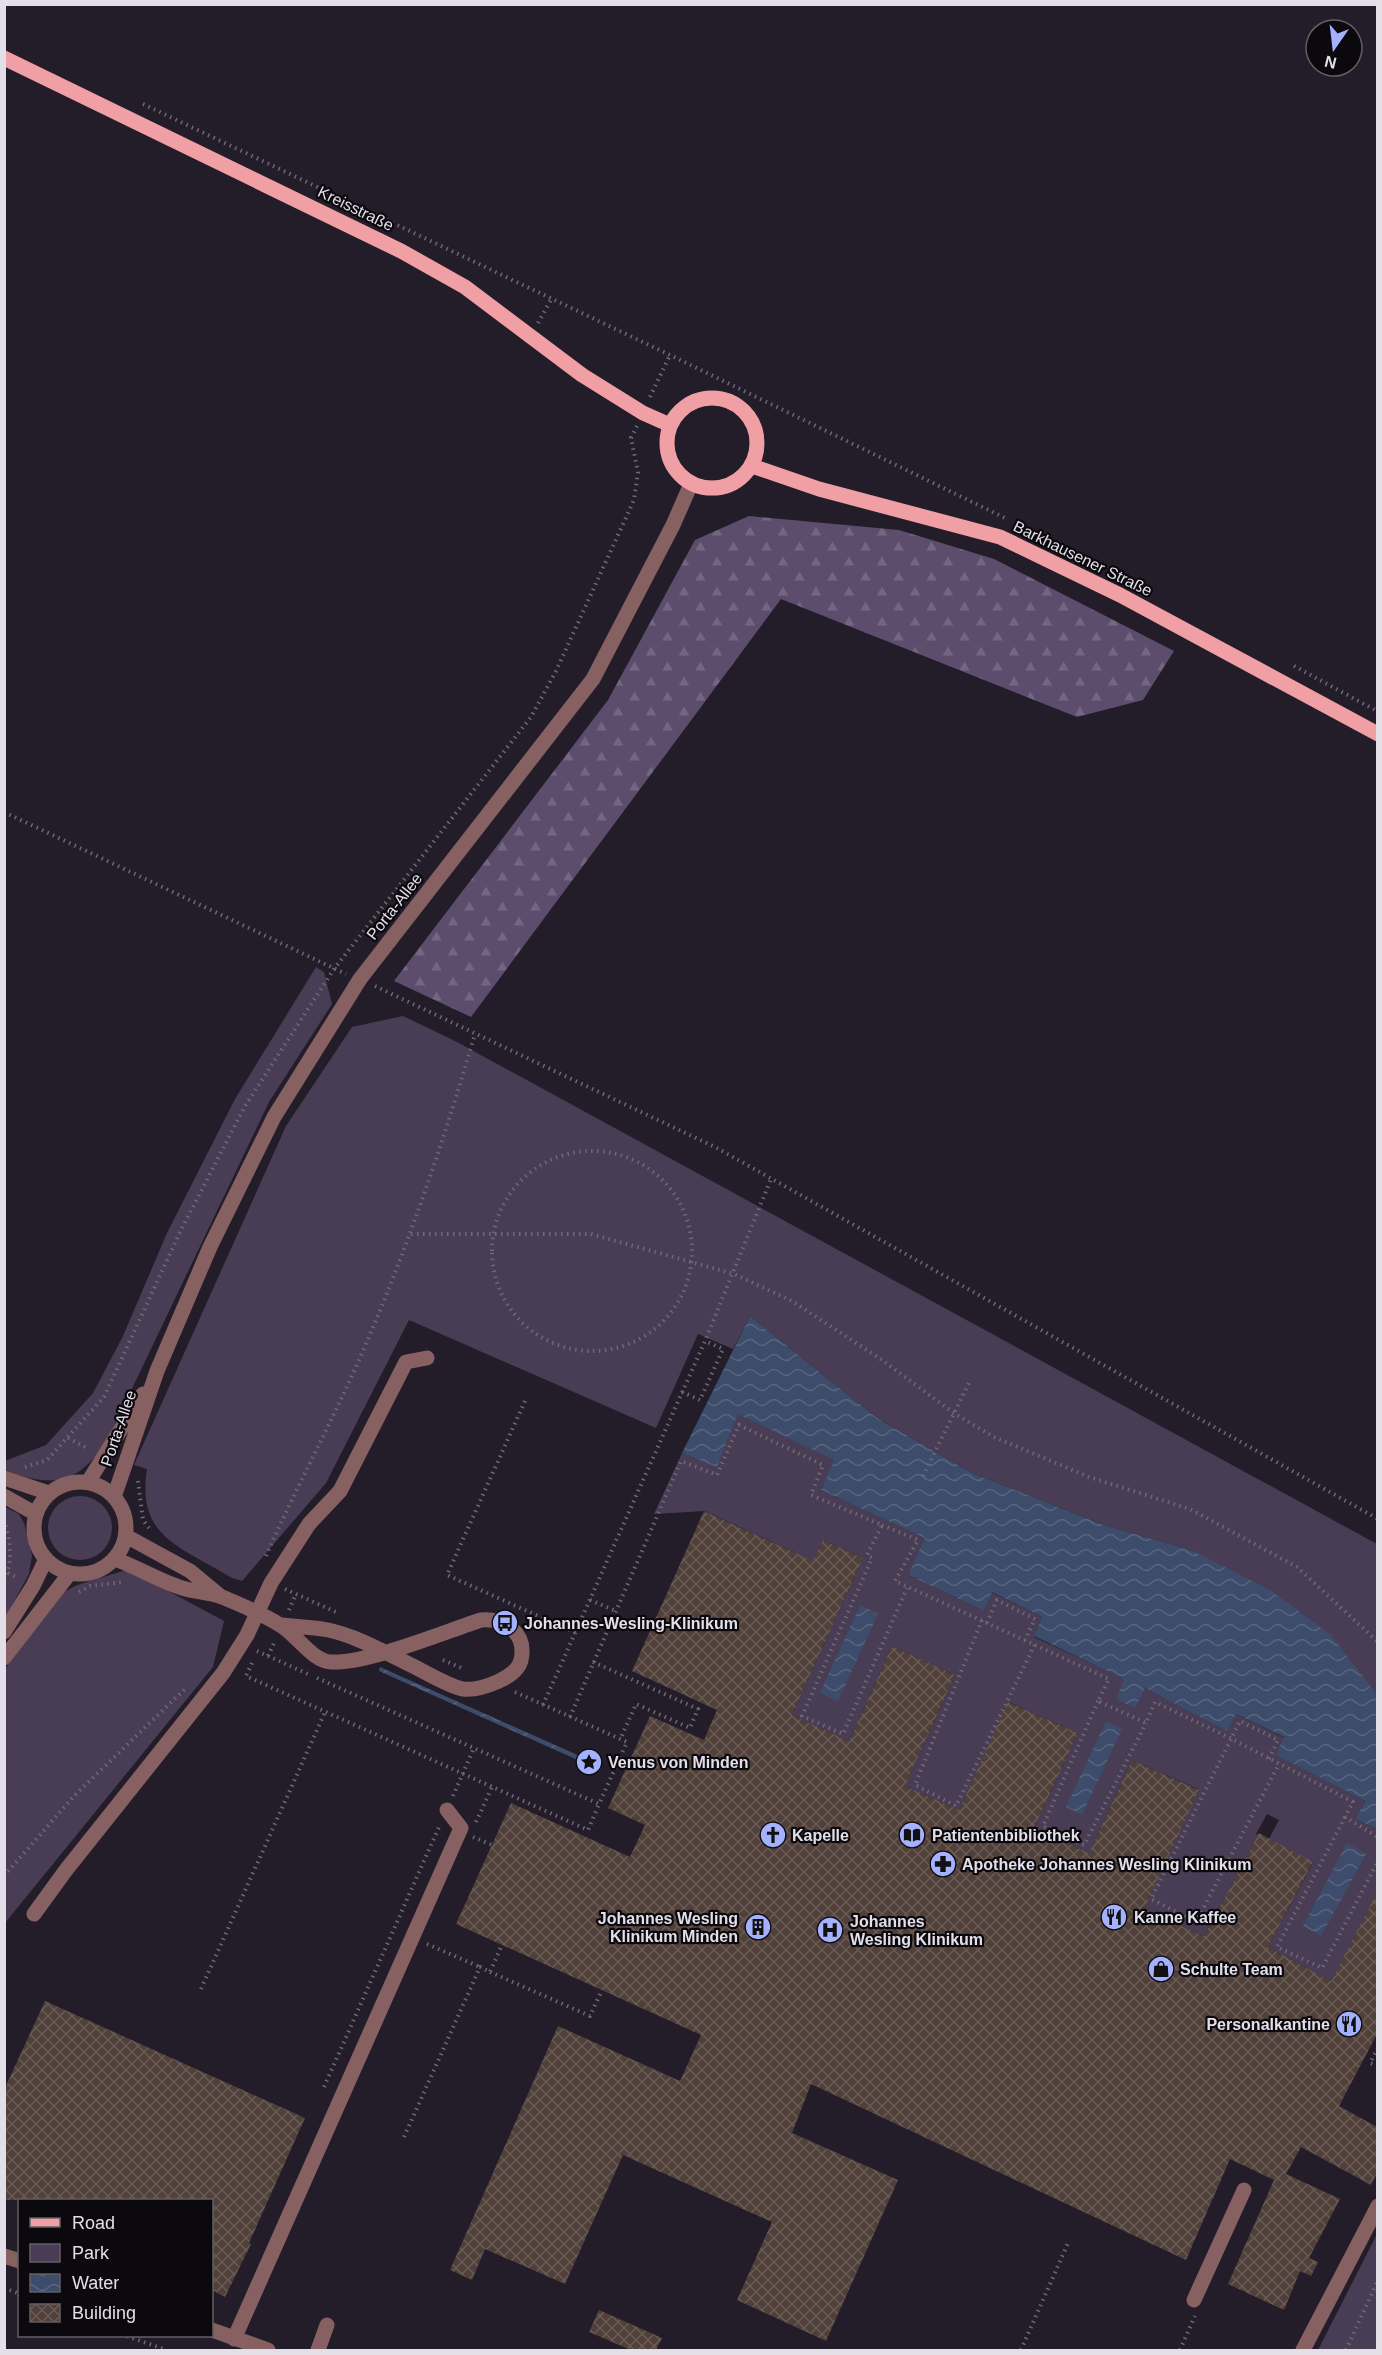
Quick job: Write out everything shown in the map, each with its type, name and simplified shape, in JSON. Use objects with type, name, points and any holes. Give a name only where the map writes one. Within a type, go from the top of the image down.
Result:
[{"type":"main road","name":"Kreisstraße","points":[[4,58],[401,251],[465,287],[582,375],[643,413],[670,425]]},
{"type":"main road","points":[[714,397],[729,401],[743,409],[752,421],[757,443],[752,466],[743,477],[732,484],[704,488],[691,484],[670,462],[666,446],[670,425],[685,406],[699,399],[714,397]]},
{"type":"main road","name":"Barkhausener Straße","points":[[752,466],[819,489],[1000,537],[1120,596],[1377,734]]},
{"type":"street","name":"Porta-Allee","points":[[114,1497],[157,1371],[210,1247],[274,1117],[360,979],[593,679],[673,525],[691,484]]},
{"type":"street","points":[[34,1914],[66,1870],[223,1673],[271,1583],[309,1524],[340,1491],[406,1362],[427,1358]]},
{"type":"street","name":"Porta-Allee","points":[[88,1482],[157,1371]]},
{"type":"street","points":[[12,1480],[49,1493]]},
{"type":"street","points":[[74,1482],[88,1482],[107,1490],[122,1508],[126,1536],[115,1558],[95,1572],[70,1573],[57,1568],[46,1559],[35,1538],[36,1514],[49,1493],[74,1482]]},
{"type":"street","points":[[4,1496],[36,1514]]},
{"type":"street","points":[[126,1536],[190,1571],[221,1597]]},
{"type":"street","points":[[115,1558],[181,1587],[221,1597],[282,1625],[314,1653],[329,1662],[346,1661],[382,1652],[481,1620],[492,1619],[505,1623],[516,1632],[522,1645],[521,1660],[516,1671],[494,1683],[463,1689],[382,1652],[328,1630],[282,1625]]},
{"type":"street","points":[[4,1632],[33,1586],[46,1559]]},
{"type":"street","points":[[4,1658],[70,1573]]},
{"type":"street","points":[[234,2339],[461,1828],[447,1810]]},
{"type":"street","points":[[1195,2306],[1244,2190]]},
{"type":"street","points":[[1303,2350],[1377,2206]]},
{"type":"street","points":[[318,2350],[327,2325]]},
{"type":"street","points":[[213,2330],[268,2350]]},
{"type":"path","points":[[12,1480],[23,1468],[47,1460],[104,1397],[175,1243],[245,1106],[334,969],[531,717],[556,671],[634,500],[638,472],[631,438],[670,355],[138,101]]},
{"type":"path","points":[[530,337],[552,298]]},
{"type":"path","points":[[4,812],[715,1147],[1377,1519]]},
{"type":"path","points":[[262,1566],[297,1484],[364,1349],[411,1234],[445,1137],[474,1034]]},
{"type":"path","points":[[599,1149],[647,1165],[680,1200],[692,1232],[693,1262],[678,1304],[649,1334],[616,1349],[573,1350],[536,1335],[506,1304],[492,1270],[492,1233],[513,1186],[552,1157],[599,1149]]},
{"type":"path","points":[[543,1705],[705,1341],[771,1179]]},
{"type":"path","points":[[411,1234],[591,1234],[734,1274],[792,1301],[882,1360],[955,1414],[994,1437],[1089,1477],[1200,1514],[1297,1567],[1377,1642]]},
{"type":"path","points":[[682,1392],[700,1400],[723,1349],[705,1341]]},
{"type":"path","points":[[923,1476],[969,1383]]},
{"type":"path","points":[[525,1401],[447,1575],[576,1633]]},
{"type":"path","points":[[570,1717],[681,1461],[717,1475],[739,1425],[823,1465],[811,1495],[918,1540],[895,1581],[1109,1679],[1043,1826],[1084,1845],[1155,1702],[1353,1802],[1277,1947],[1322,1968],[1377,1861]]},
{"type":"path","points":[[4,1520],[10,1551],[8,1573],[4,1580]]},
{"type":"path","points":[[882,1525],[867,1555],[872,1558],[802,1716],[843,1734],[907,1587]]},
{"type":"path","points":[[8,1573],[33,1586]]},
{"type":"path","points":[[51,1596],[64,1599],[90,1586],[136,1580]]},
{"type":"path","points":[[590,1600],[616,1611]]},
{"type":"path","points":[[987,1623],[997,1600],[1035,1619],[1025,1640]]},
{"type":"path","points":[[982,1620],[915,1785],[956,1806],[1035,1644]]},
{"type":"path","points":[[257,1651],[246,1676],[588,1830],[599,1804]]},
{"type":"path","points":[[593,1662],[698,1709],[690,1728],[636,1704],[620,1740]]},
{"type":"path","points":[[4,1876],[74,1796],[190,1684]]},
{"type":"path","points":[[1098,1701],[1146,1723]]},
{"type":"path","points":[[201,1989],[325,1712]]},
{"type":"path","points":[[1269,1759],[1278,1740],[1240,1721],[1151,1899],[1196,1922],[1279,1764]]},
{"type":"path","points":[[324,2087],[474,1748]]},
{"type":"path","points":[[620,1758],[629,1762]]},
{"type":"path","points":[[1345,1817],[1377,1837]]},
{"type":"path","points":[[470,1836],[492,1845]]},
{"type":"path","points":[[490,1972],[502,1945]]},
{"type":"path","points":[[404,2137],[480,1967],[590,2016],[602,1990]]},
{"type":"path","points":[[1377,2048],[1370,2062],[1377,2067]]},
{"type":"path","points":[[1021,2350],[1068,2243]]},
{"type":"path","points":[[1346,2350],[1377,2280]]},
{"type":"path","points":[[1180,2350],[1195,2306]]},
{"type":"path","points":[[131,2337],[166,2350]]},
{"type":"green space","points":[[749,516],[899,530],[994,559],[1174,651],[1143,700],[1077,717],[781,599],[471,1017],[394,981],[608,700],[695,540]]},
{"type":"green space","points":[[316,967],[324,972],[332,1004],[269,1102],[107,1441],[85,1467],[63,1479],[37,1479],[5,1471],[5,1461],[46,1445],[93,1393],[123,1336],[167,1233],[235,1099]]},
{"type":"green space","points":[[403,1016],[457,1042],[1377,1544],[1377,1695],[1191,1550],[1104,1525],[972,1473],[877,1418],[750,1316],[733,1349],[698,1334],[656,1428],[409,1320],[326,1483],[242,1581],[232,1578],[180,1548],[156,1526],[149,1511],[145,1492],[147,1469],[134,1465],[286,1126],[352,1027]]},
{"type":"green space","points":[[738,1413],[835,1460],[821,1490],[926,1538],[908,1575],[984,1611],[991,1592],[1042,1617],[1034,1637],[1125,1679],[1117,1700],[1145,1688],[1227,1730],[1236,1714],[1285,1738],[1277,1755],[1365,1801],[1355,1819],[1377,1829],[1377,1897],[1331,1981],[1268,1947],[1313,1863],[1269,1839],[1279,1820],[1267,1814],[1204,1936],[1144,1909],[1198,1789],[1132,1760],[1089,1853],[1034,1828],[1078,1733],[1009,1702],[959,1810],[905,1786],[955,1675],[892,1646],[849,1741],[792,1715],[863,1558],[823,1540],[805,1580],[794,1552],[705,1511],[654,1514],[682,1453],[717,1466]]},
{"type":"green space","points":[[80,1496],[92,1498],[103,1505],[110,1516],[112,1528],[110,1540],[103,1551],[92,1558],[80,1560],[68,1558],[57,1551],[50,1540],[48,1528],[50,1516],[57,1505],[68,1498]]},
{"type":"green space","points":[[5,1507],[19,1514],[24,1523],[32,1555],[29,1574],[5,1618]]},
{"type":"green space","points":[[123,1571],[133,1572],[224,1621],[213,1667],[5,1923],[5,1669],[62,1593],[77,1585]]},
{"type":"green space","points":[[1377,2234],[1377,2350],[1318,2350]]},
{"type":"water","points":[[750,1316],[877,1418],[972,1473],[1104,1525],[1191,1550],[1270,1590],[1330,1634],[1377,1695],[1377,1829],[1355,1819],[1365,1801],[1276,1755],[1284,1737],[1236,1714],[1227,1731],[1145,1688],[1135,1708],[1116,1699],[1124,1679],[1034,1636],[1042,1617],[992,1592],[984,1611],[908,1575],[925,1538],[821,1490],[834,1460],[738,1414],[717,1467],[682,1453]]},
{"type":"water","points":[[860,1605],[878,1614],[838,1701],[820,1693]]},
{"type":"water","points":[[380,1667],[582,1757],[590,1755],[595,1757],[597,1764],[593,1769],[586,1770],[580,1761],[379,1671]]},
{"type":"water","points":[[1106,1721],[1122,1729],[1082,1815],[1066,1807]]},
{"type":"water","points":[[1347,1843],[1366,1854],[1321,1936],[1303,1926]]},
{"type":"building","name":"Johannes Wesling Klinikum Minden","points":[[704,1511],[813,1561],[823,1540],[863,1558],[792,1715],[849,1741],[892,1646],[955,1675],[905,1786],[959,1810],[1008,1702],[1078,1733],[1034,1828],[1089,1853],[1132,1760],[1199,1790],[1144,1909],[1204,1936],[1259,1833],[1313,1862],[1268,1947],[1331,1981],[1377,1893],[1377,2034],[1339,2106],[1377,2127],[1377,2173],[1371,2185],[1301,2147],[1286,2174],[1340,2199],[1309,2258],[1318,2262],[1311,2276],[1300,2271],[1284,2310],[1228,2284],[1274,2180],[1230,2159],[1186,2260],[811,2084],[792,2133],[898,2180],[826,2341],[737,2300],[772,2222],[623,2155],[565,2284],[485,2249],[472,2280],[450,2270],[558,2026],[680,2081],[701,2035],[456,1924],[511,1803],[630,1857],[645,1825],[608,1808],[650,1716],[704,1740],[717,1710],[632,1671]]},
{"type":"building","points":[[45,2001],[305,2118],[249,2243],[251,2244],[225,2297],[213,2291],[213,2199],[4,2200],[4,2090]]},
{"type":"building","points":[[599,2310],[662,2338],[656,2350],[631,2350],[589,2332]]},
{"type":"place","name":"Johannes-Wesling-Klinikum","points":[[505,1623]]},
{"type":"place","name":"Venus von Minden","points":[[589,1762]]},
{"type":"place","name":"Kapelle","points":[[773,1835]]},
{"type":"place","name":"Patientenbibliothek","points":[[912,1835]]},
{"type":"place","name":"Apotheke Johannes Wesling Klinikum","points":[[943,1864]]},
{"type":"place","name":"Kanne Kaffee","points":[[1114,1917]]},
{"type":"place","name":"Johannes Wesling Klinikum Minden","points":[[758,1927]]},
{"type":"place","name":"Johannes Wesling Klinikum","points":[[830,1930]]},
{"type":"place","name":"Schulte Team","points":[[1161,1969]]},
{"type":"place","name":"Personalkantine","points":[[1349,2024]]}]
